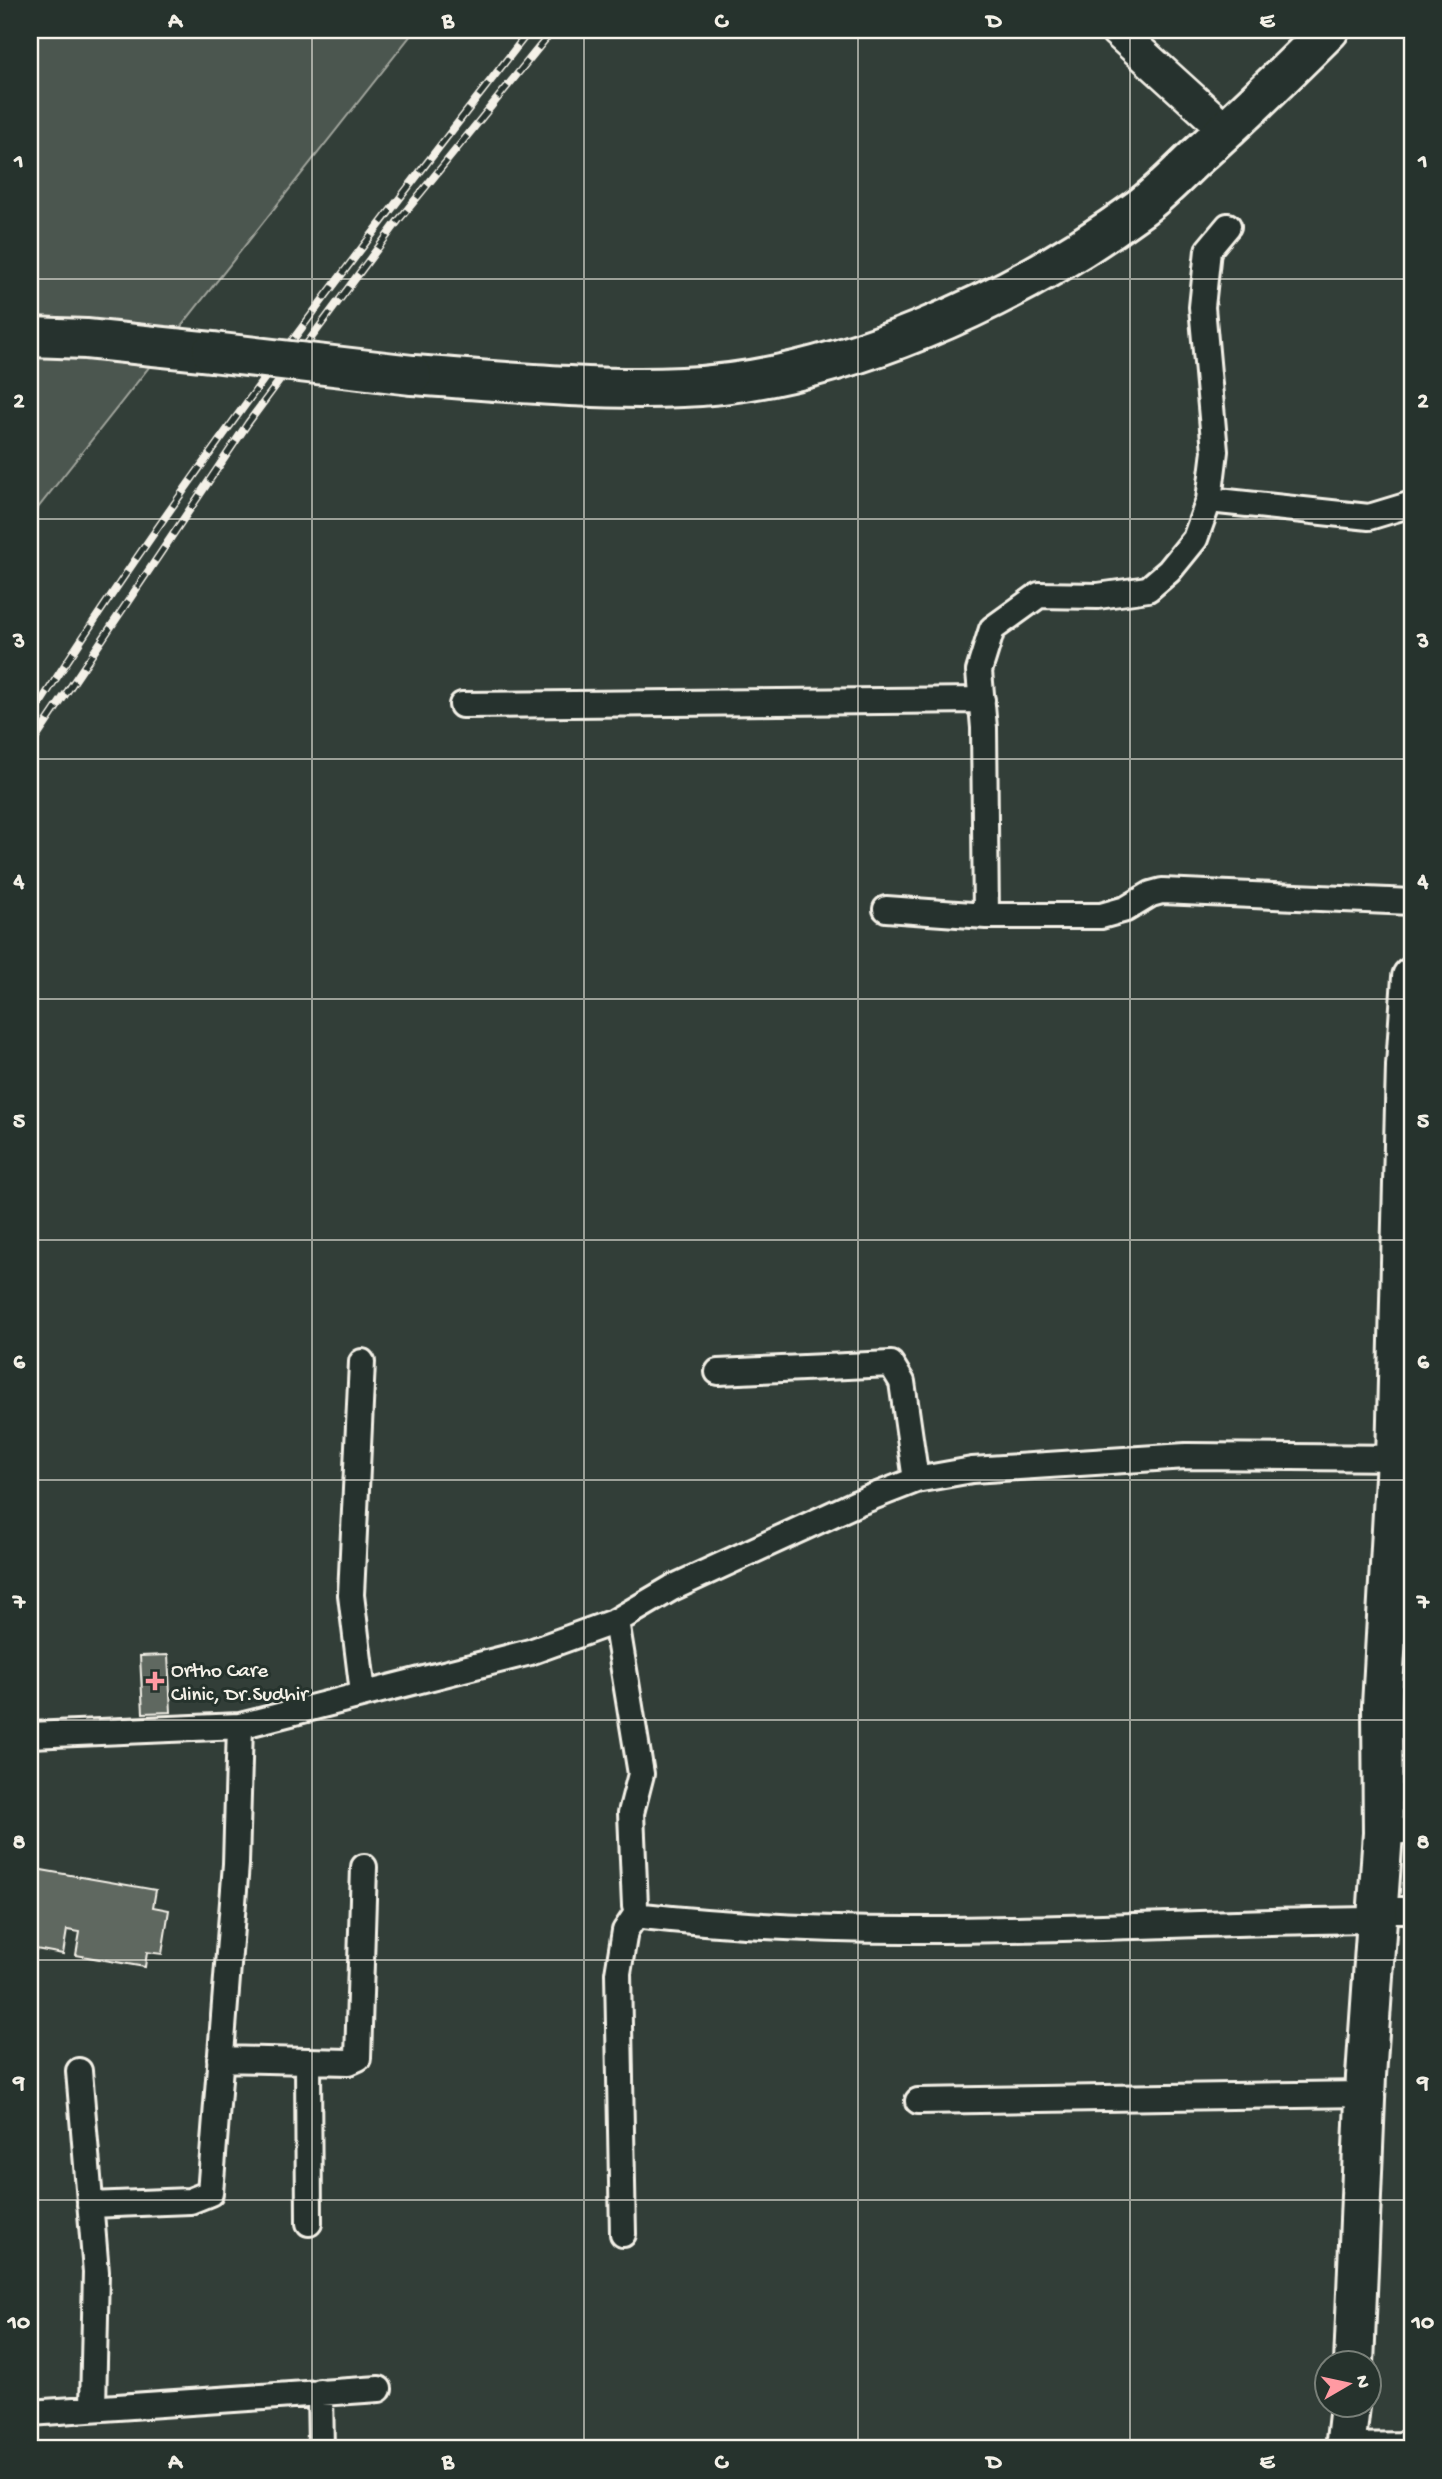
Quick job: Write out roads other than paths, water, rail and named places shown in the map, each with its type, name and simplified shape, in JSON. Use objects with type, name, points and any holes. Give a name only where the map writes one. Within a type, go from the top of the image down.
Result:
[{"type":"main road","points":[[30,337],[86,339],[412,375],[573,387],[683,387],[755,379],[832,361],[943,321],[1038,275],[1142,207],[1329,30]]},
{"type":"main road","points":[[1355,2350],[1365,2094],[1390,1913],[1398,1832],[1382,1706],[1404,1458],[1406,1066],[1412,977]]},
{"type":"main road","points":[[1345,2448],[1348,2420]]},
{"type":"street","points":[[1116,30],[1226,130]]},
{"type":"street","points":[[986,916],[982,700],[979,671],[992,629],[1005,617],[1039,596],[1098,596],[1148,589],[1168,571],[1195,539],[1209,500],[1215,451],[1202,307],[1208,250],[1228,226]]},
{"type":"street","points":[[1209,500],[1369,517],[1412,504]]},
{"type":"street","points":[[461,705],[982,700]]},
{"type":"street","points":[[886,909],[986,916],[1101,916],[1126,909],[1151,894],[1162,891],[1412,902]]},
{"type":"street","points":[[362,1362],[351,1595],[363,1693]]},
{"type":"street","points":[[718,1372],[891,1364],[898,1371],[902,1382],[916,1480]]},
{"type":"street","points":[[30,1735],[240,1726],[530,1652],[616,1621],[684,1582],[857,1503],[916,1480],[972,1470],[1186,1456],[1404,1458]]},
{"type":"street","points":[[616,1621],[641,1774],[631,1813],[638,1913],[625,1931],[618,1973],[623,2234]]},
{"type":"street","points":[[90,2205],[190,2201],[211,2193],[236,1864],[240,1726]]},
{"type":"street","points":[[220,2059],[349,2062],[360,2054],[364,1867]]},
{"type":"street","points":[[638,1913],[677,1920],[781,1927],[984,1931],[1390,1913]]},
{"type":"street","points":[[308,2062],[309,2223]]},
{"type":"street","points":[[79,2071],[96,2272],[93,2407]]},
{"type":"street","points":[[918,2101],[1365,2094]]},
{"type":"street","points":[[30,2413],[379,2389]]},
{"type":"street","points":[[320,2392],[321,2449]]},
{"type":"street","points":[[1345,2448],[1412,2445]]},
{"type":"railway","points":[[30,719],[148,542],[271,369],[530,30]]},
{"type":"railway","points":[[30,747],[248,423],[398,221],[553,30]]},
{"type":"place","name":"Ortho Care Clinic, Dr.Sudhir","points":[[155,1681]]}]
